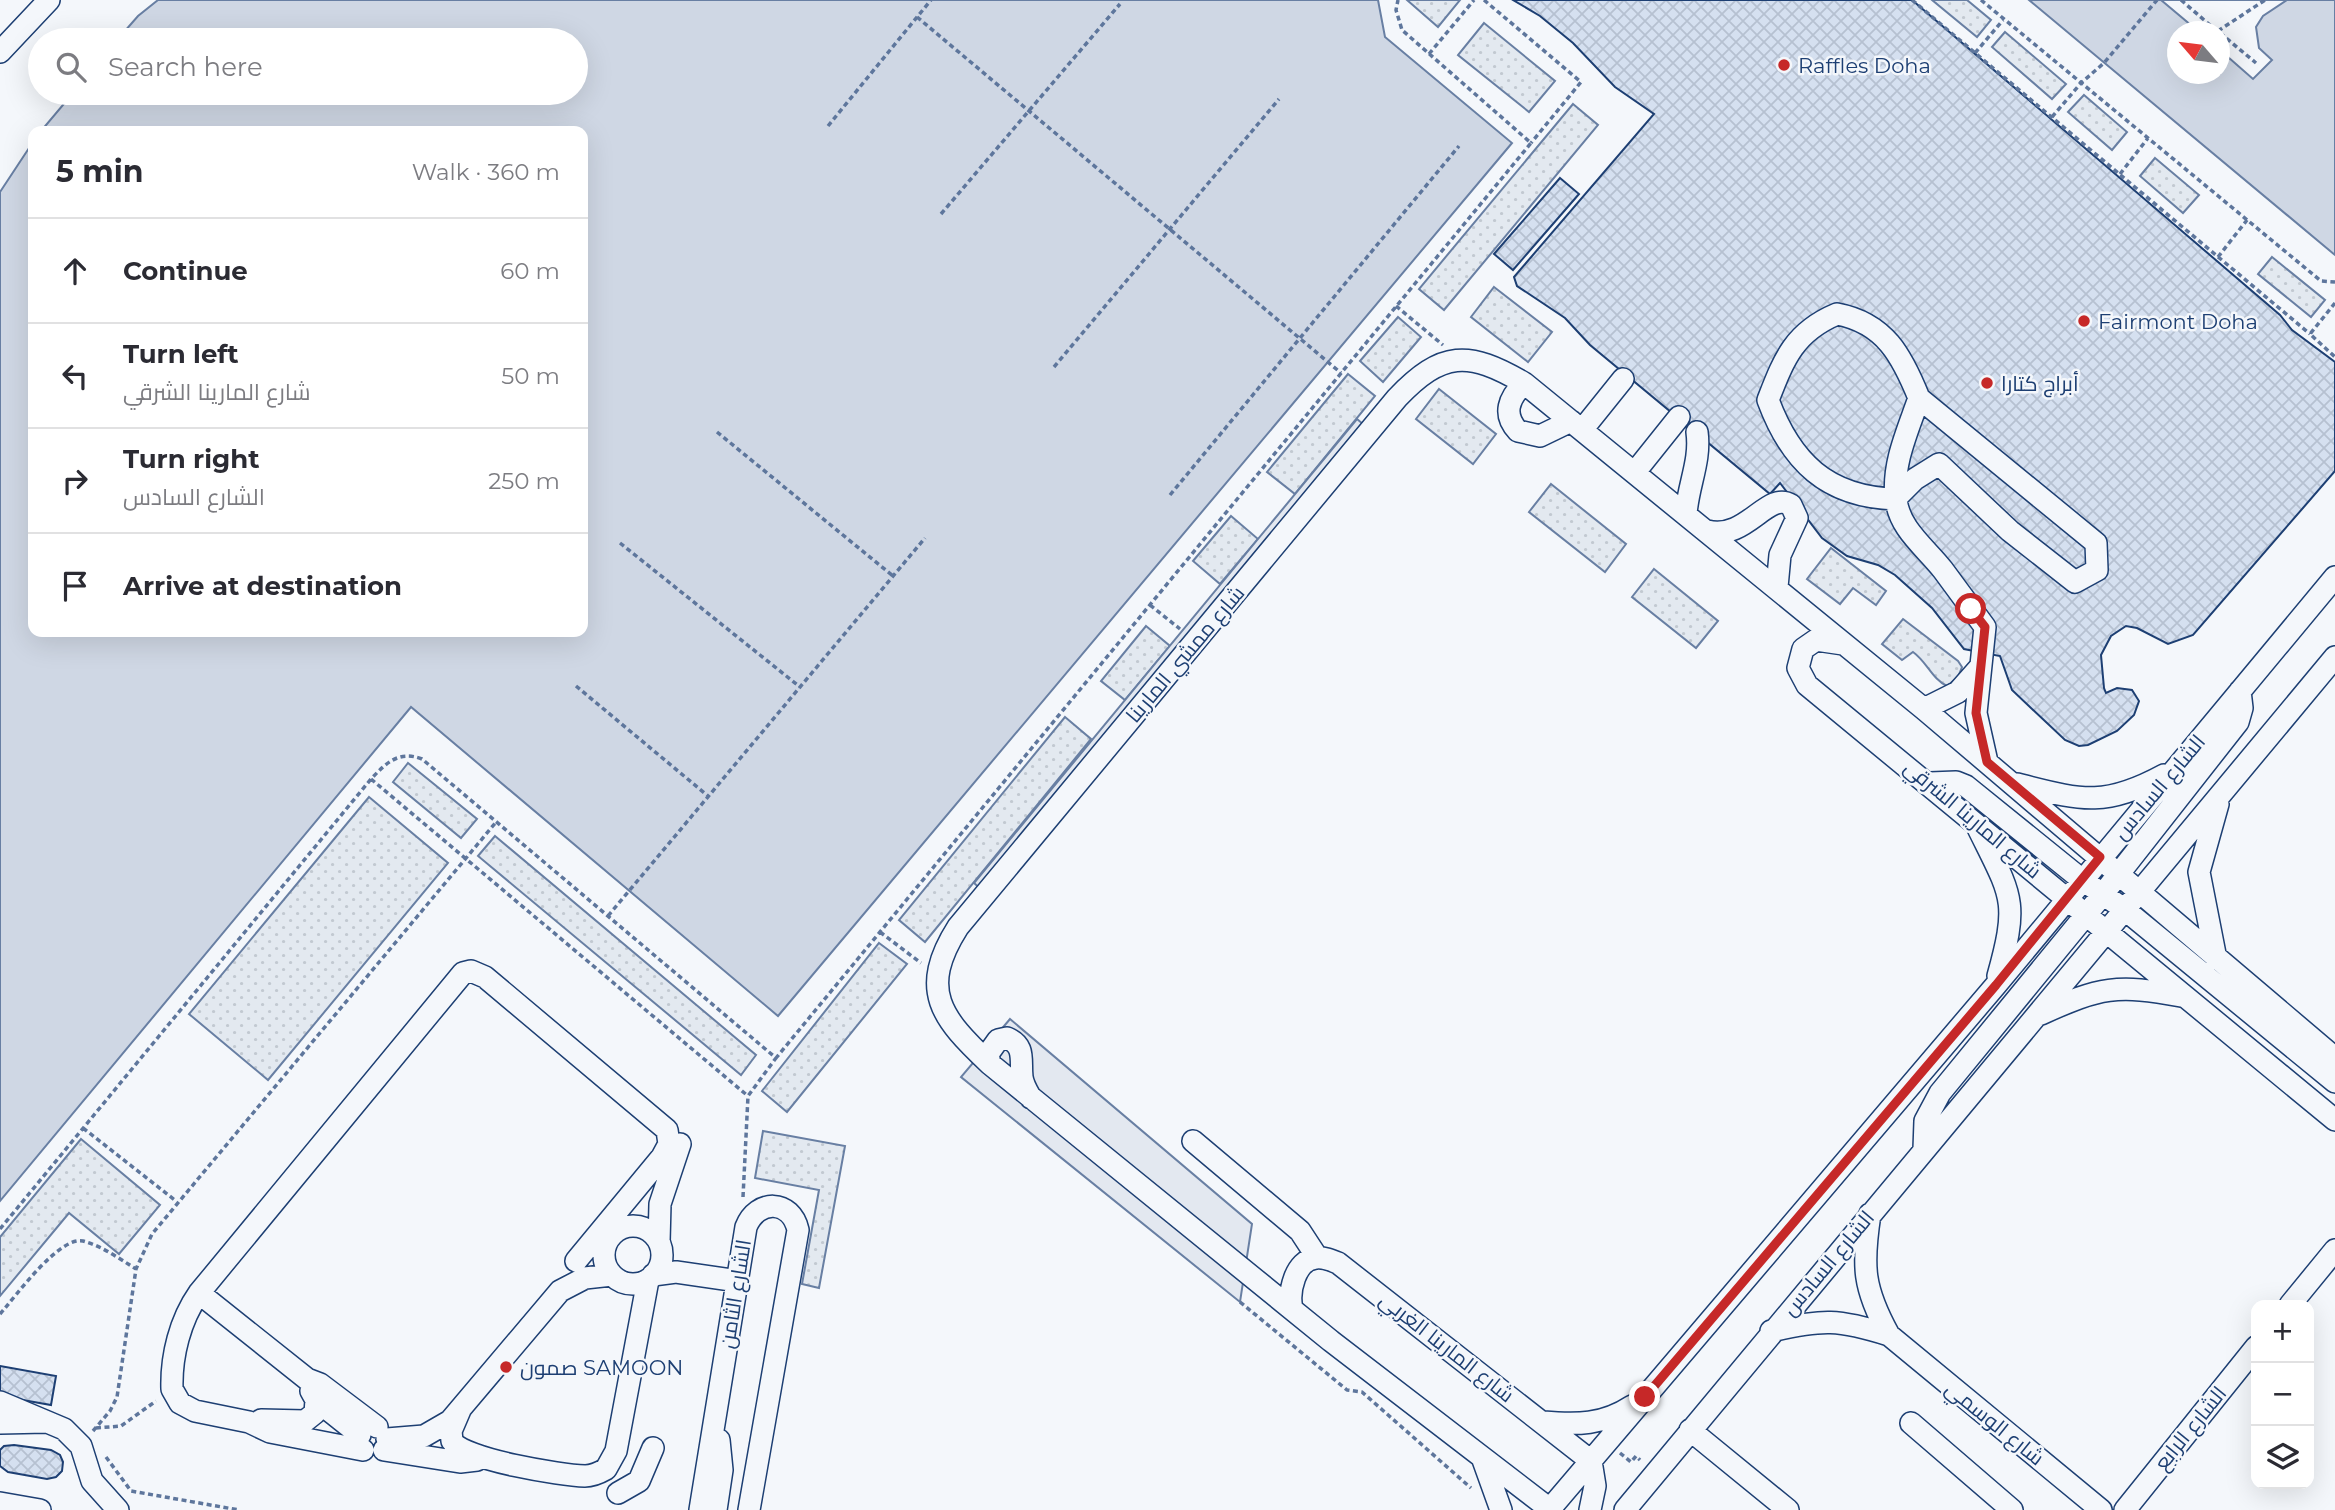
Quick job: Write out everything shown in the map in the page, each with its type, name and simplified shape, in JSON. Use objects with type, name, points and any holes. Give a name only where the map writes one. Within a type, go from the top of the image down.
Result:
[{"type":"street","points":[[0,52],[49,0]]},
{"type":"street","points":[[1838,314],[1863,319],[1886,340],[1905,364],[1919,398],[2096,543],[2097,570],[2074,582],[2010,531],[1939,464],[1915,480],[1895,499],[1865,499],[1815,476],[1779,431],[1768,400],[1787,352],[1815,323],[1838,314]]},
{"type":"street","points":[[1461,360],[1499,369],[1524,383],[1924,709],[2335,1058]]},
{"type":"street","name":"شارع ممشي المارينا","points":[[936,975],[943,951],[958,927],[1397,398],[1429,368],[1461,360]]},
{"type":"street","points":[[1524,383],[1508,405],[1509,418],[1518,431],[1540,436],[1576,425],[1623,379]]},
{"type":"street","points":[[1919,398],[1898,456],[1895,499],[1916,541],[1941,568],[1985,627],[1976,713],[1987,762]]},
{"type":"street","points":[[1635,472],[1679,417]]},
{"type":"street","points":[[1686,514],[1699,456],[1698,432]]},
{"type":"street","points":[[1664,496],[1692,478]]},
{"type":"street","points":[[1707,531],[1732,532],[1771,504],[1787,497],[1797,518],[1780,555],[1781,591],[1808,643],[1824,640],[1844,645]]},
{"type":"street","points":[[1749,565],[1780,555]]},
{"type":"street","name":"الشارع السادس","points":[[1550,1510],[1996,985],[2081,879],[2335,577]]},
{"type":"street","name":"شارع المارينا الشرقي","points":[[1808,643],[1797,663],[1807,685],[1930,783],[2335,1121]]},
{"type":"street","name":"الشارع السادس","points":[[1625,1510],[2138,891],[2333,663]]},
{"type":"street","points":[[1924,709],[1958,692],[1982,664]]},
{"type":"street","points":[[1924,1149],[1925,1122],[1940,1093],[2104,894],[2238,722],[2242,708],[2240,691]]},
{"type":"street","points":[[2012,783],[2074,798],[2098,799],[2126,793],[2175,769]]},
{"type":"street","points":[[1930,783],[1956,782],[1966,786],[2081,879],[2124,909],[2335,1082]]},
{"type":"street","points":[[2216,959],[2199,872],[2210,825],[2224,790]]},
{"type":"street","points":[[1974,820],[2011,899],[2008,938],[1996,985]]},
{"type":"street","points":[[2100,857],[2105,931]]},
{"type":"street","points":[[2067,897],[2138,891]]},
{"type":"street","points":[[460,1410],[451,1431],[452,1441],[459,1449],[482,1459],[585,1476],[600,1473],[611,1464],[616,1451],[631,1361],[626,1338],[636,1279],[661,1263],[660,1204],[680,1137],[674,1127],[663,1124],[479,973],[464,973],[199,1293],[186,1313],[179,1336],[172,1389],[187,1408],[248,1423],[265,1430],[374,1440],[410,1440],[424,1436],[450,1421],[550,1301],[560,1291],[585,1278],[636,1279],[676,1272],[739,1275]]},
{"type":"street","points":[[936,975],[941,1003],[949,1022],[990,1064],[1292,1309],[1550,1510]]},
{"type":"street","points":[[2036,1016],[2086,994],[2107,989],[2144,989],[2185,997]]},
{"type":"street","points":[[990,1064],[988,1054],[998,1040],[1007,1038],[1019,1045],[1023,1055],[1023,1083],[1031,1099]]},
{"type":"street","points":[[550,1301],[558,1284],[666,1151],[669,1137],[663,1124]]},
{"type":"street","points":[[1193,1142],[1300,1231],[1317,1257],[1309,1260],[1298,1272],[1290,1287],[1292,1309]]},
{"type":"street","name":"الشارع الثامن","points":[[700,1510],[750,1218],[762,1208],[778,1206],[792,1214],[798,1230],[748,1510]]},
{"type":"street","name":"شارع الوسمي","points":[[1870,1213],[1863,1263],[1865,1280],[1869,1297],[1889,1335],[2101,1510]]},
{"type":"street","points":[[576,1261],[632,1226],[648,1230],[660,1245],[686,1261],[739,1275]]},
{"type":"street","points":[[610,1238],[604,1257],[636,1279]]},
{"type":"street","points":[[2294,1300],[2335,1250]]},
{"type":"street","name":"شارع المارينا الغربي","points":[[1317,1257],[1338,1263],[1352,1272],[1591,1461]]},
{"type":"street","points":[[1248,1273],[1275,1277],[1298,1272]]},
{"type":"street","points":[[199,1293],[307,1379],[320,1384],[374,1440]]},
{"type":"street","name":"شارع الوسمي","points":[[1771,1331],[1827,1321],[1845,1322],[1889,1335]]},
{"type":"street","name":"الشارع الرابع","points":[[2125,1510],[2251,1353]]},
{"type":"street","points":[[248,1423],[305,1421],[315,1413],[316,1400],[307,1379]]},
{"type":"street","points":[[1543,1423],[1595,1423],[1615,1416],[1645,1397]]},
{"type":"street","points":[[316,1400],[374,1440],[460,1462],[482,1459]]},
{"type":"street","points":[[0,1402],[64,1429],[82,1450],[93,1481],[118,1510]]},
{"type":"street","points":[[716,1410],[722,1470],[716,1510]]},
{"type":"street","points":[[0,1423],[48,1422]]},
{"type":"street","points":[[1911,1423],[2012,1510]]},
{"type":"street","points":[[1690,1430],[1787,1510]]},
{"type":"street","points":[[600,1473],[619,1502],[639,1481],[653,1448]]},
{"type":"street","points":[[1483,1458],[1500,1510]]},
{"type":"street","points":[[1591,1461],[1595,1486],[1591,1510]]},
{"type":"street","points":[[688,1510],[706,1473]]},
{"type":"street","points":[[753,1485],[762,1510]]},
{"type":"street","points":[[0,1503],[40,1510]]},
{"type":"path","points":[[828,126],[931,0]]},
{"type":"path","points":[[1398,0],[1396,10],[1402,30],[1531,143]]},
{"type":"path","points":[[1429,54],[1474,0]]},
{"type":"path","points":[[750,1218],[742,1206],[748,1096],[776,1058],[1581,82],[1484,0]]},
{"type":"path","points":[[1912,0],[2335,357]]},
{"type":"path","points":[[1981,0],[2321,281],[2335,282]]},
{"type":"path","points":[[2052,117],[2081,83],[2105,63],[2157,0]]},
{"type":"path","points":[[2181,0],[2205,21]]},
{"type":"path","points":[[2230,24],[2265,0]]},
{"type":"path","points":[[941,214],[1120,4]]},
{"type":"path","points":[[917,17],[1341,373]]},
{"type":"path","points":[[1975,53],[2004,19]]},
{"type":"path","points":[[2230,42],[2256,63]]},
{"type":"path","points":[[1054,367],[1279,99]]},
{"type":"path","points":[[2120,174],[2148,138]]},
{"type":"path","points":[[1170,495],[1459,146]]},
{"type":"path","points":[[2218,257],[2248,220]]},
{"type":"path","points":[[2310,334],[2335,303]]},
{"type":"path","points":[[1396,306],[1461,360]]},
{"type":"path","points":[[717,432],[893,576]]},
{"type":"path","points":[[608,916],[925,538]]},
{"type":"path","points":[[620,543],[800,687]]},
{"type":"path","points":[[1150,605],[1196,641]]},
{"type":"path","points":[[576,686],[708,796]]},
{"type":"path","points":[[0,1229],[390,760],[414,756],[422,759],[776,1058]]},
{"type":"path","points":[[372,779],[748,1096]]},
{"type":"path","points":[[82,1450],[117,1397],[136,1269],[152,1234],[176,1201],[497,821]]},
{"type":"path","points":[[880,932],[936,975]]},
{"type":"path","points":[[83,1128],[176,1201]]},
{"type":"path","points":[[0,1314],[60,1247],[80,1240],[105,1250],[136,1269]]},
{"type":"path","points":[[1240,1303],[1347,1390],[1362,1392],[1478,1494]]},
{"type":"path","points":[[96,1428],[121,1426],[172,1389]]},
{"type":"path","points":[[1607,1443],[1631,1462],[1636,1456],[1656,1472]]},
{"type":"path","points":[[82,1450],[101,1449],[131,1491],[239,1510]]},
{"type":"shaded area","points":[[158,0],[1378,0],[1385,37],[1512,143],[778,1016],[411,707],[0,1201],[0,192],[28,150],[28,637],[588,637],[588,126],[45,126],[63,105],[588,105],[588,28],[128,28]]},
{"type":"shaded area","points":[[1407,0],[1460,0],[1438,27]]},
{"type":"shaded area","points":[[1932,0],[1967,0],[1991,20],[1977,37]]},
{"type":"shaded area","points":[[2029,0],[2335,0],[2335,255]]},
{"type":"shaded area","points":[[1484,23],[1555,81],[1529,112],[1458,55]]},
{"type":"shaded area","points":[[2005,32],[2066,84],[2052,99],[1992,47]]},
{"type":"shaded area","points":[[2084,95],[2127,132],[2112,150],[2068,112]]},
{"type":"shaded area","points":[[1573,104],[1598,125],[1444,310],[1419,289]]},
{"type":"shaded area","points":[[2155,158],[2199,195],[2183,213],[2140,176]]},
{"type":"shaded area","points":[[2272,257],[2325,300],[2311,317],[2258,274]]},
{"type":"shaded area","points":[[1494,287],[1552,332],[1528,362],[1471,317]]},
{"type":"shaded area","points":[[1398,317],[1421,337],[1383,382],[1360,361]]},
{"type":"shaded area","points":[[1348,374],[1375,396],[1295,494],[1267,472]]},
{"type":"shaded area","points":[[1439,389],[1496,434],[1473,464],[1416,419]]},
{"type":"shaded area","points":[[1357,419],[1370,430],[986,894],[974,883]]},
{"type":"shaded area","points":[[1551,484],[1626,544],[1605,572],[1529,512]]},
{"type":"shaded area","points":[[1231,516],[1258,539],[1220,584],[1193,561]]},
{"type":"shaded area","points":[[1831,548],[1886,591],[1876,605],[1853,588],[1840,604],[1807,579]]},
{"type":"shaded area","points":[[1654,569],[1718,621],[1696,648],[1632,597]]},
{"type":"shaded area","points":[[1903,619],[1958,661],[1962,667],[1958,677],[1947,686],[1937,679],[1913,652],[1902,660],[1882,644]]},
{"type":"shaded area","points":[[1146,626],[1170,646],[1125,700],[1101,681]]},
{"type":"shaded area","points":[[1065,717],[1091,739],[925,942],[899,920]]},
{"type":"shaded area","points":[[408,763],[477,819],[461,838],[393,782]]},
{"type":"shaded area","points":[[369,797],[448,863],[268,1080],[189,1014]]},
{"type":"shaded area","points":[[495,836],[756,1055],[741,1075],[478,856]]},
{"type":"shaded area","points":[[879,943],[907,964],[787,1112],[762,1091]]},
{"type":"shaded area","points":[[1010,1019],[1252,1224],[1240,1302],[961,1077]]},
{"type":"shaded area","points":[[763,1131],[845,1146],[819,1288],[802,1284],[819,1190],[755,1178]]},
{"type":"shaded area","points":[[81,1139],[160,1205],[119,1254],[69,1213],[0,1296],[0,1237]]},
{"type":"pier","points":[[2161,0],[2287,0],[2263,16],[2256,27],[2259,48],[2272,60],[2253,79],[2230,59],[2230,21],[2186,21]]},
{"type":"building","name":"أبراج كتارا","points":[[1513,0],[1912,0],[2280,315],[2292,330],[2335,362],[2335,471],[2193,635],[2168,644],[2137,628],[2126,626],[2111,636],[2101,655],[2106,693],[2117,688],[2132,690],[2139,701],[2134,715],[2117,731],[2088,745],[2079,746],[2065,740],[2012,690],[2000,656],[1964,649],[1932,608],[1895,575],[1878,565],[1847,556],[1822,538],[1780,483],[1770,494],[1590,345],[1565,318],[1517,286],[1514,277],[1654,114],[1615,87],[1573,43],[1540,16]]},
{"type":"building","points":[[1560,178],[1579,194],[1513,270],[1494,254]]},
{"type":"building","points":[[0,1366],[56,1376],[51,1405],[0,1396]]},
{"type":"building","points":[[4,1446],[51,1450],[60,1455],[63,1462],[62,1471],[56,1477],[47,1479],[8,1472],[0,1466],[0,1450]]},
{"type":"place","name":"Raffles Doha","points":[[1784,65]]},
{"type":"place","name":"Fairmont Doha","points":[[2084,321]]},
{"type":"place","name":"أبراج كتارا","points":[[1987,383]]},
{"type":"place","name":"صمون SAMOON","points":[[506,1367]]},
{"type":"route","points":[[1645,1397],[1996,985],[2100,857],[1987,762],[1976,713],[1985,627],[1971,609]]}]
